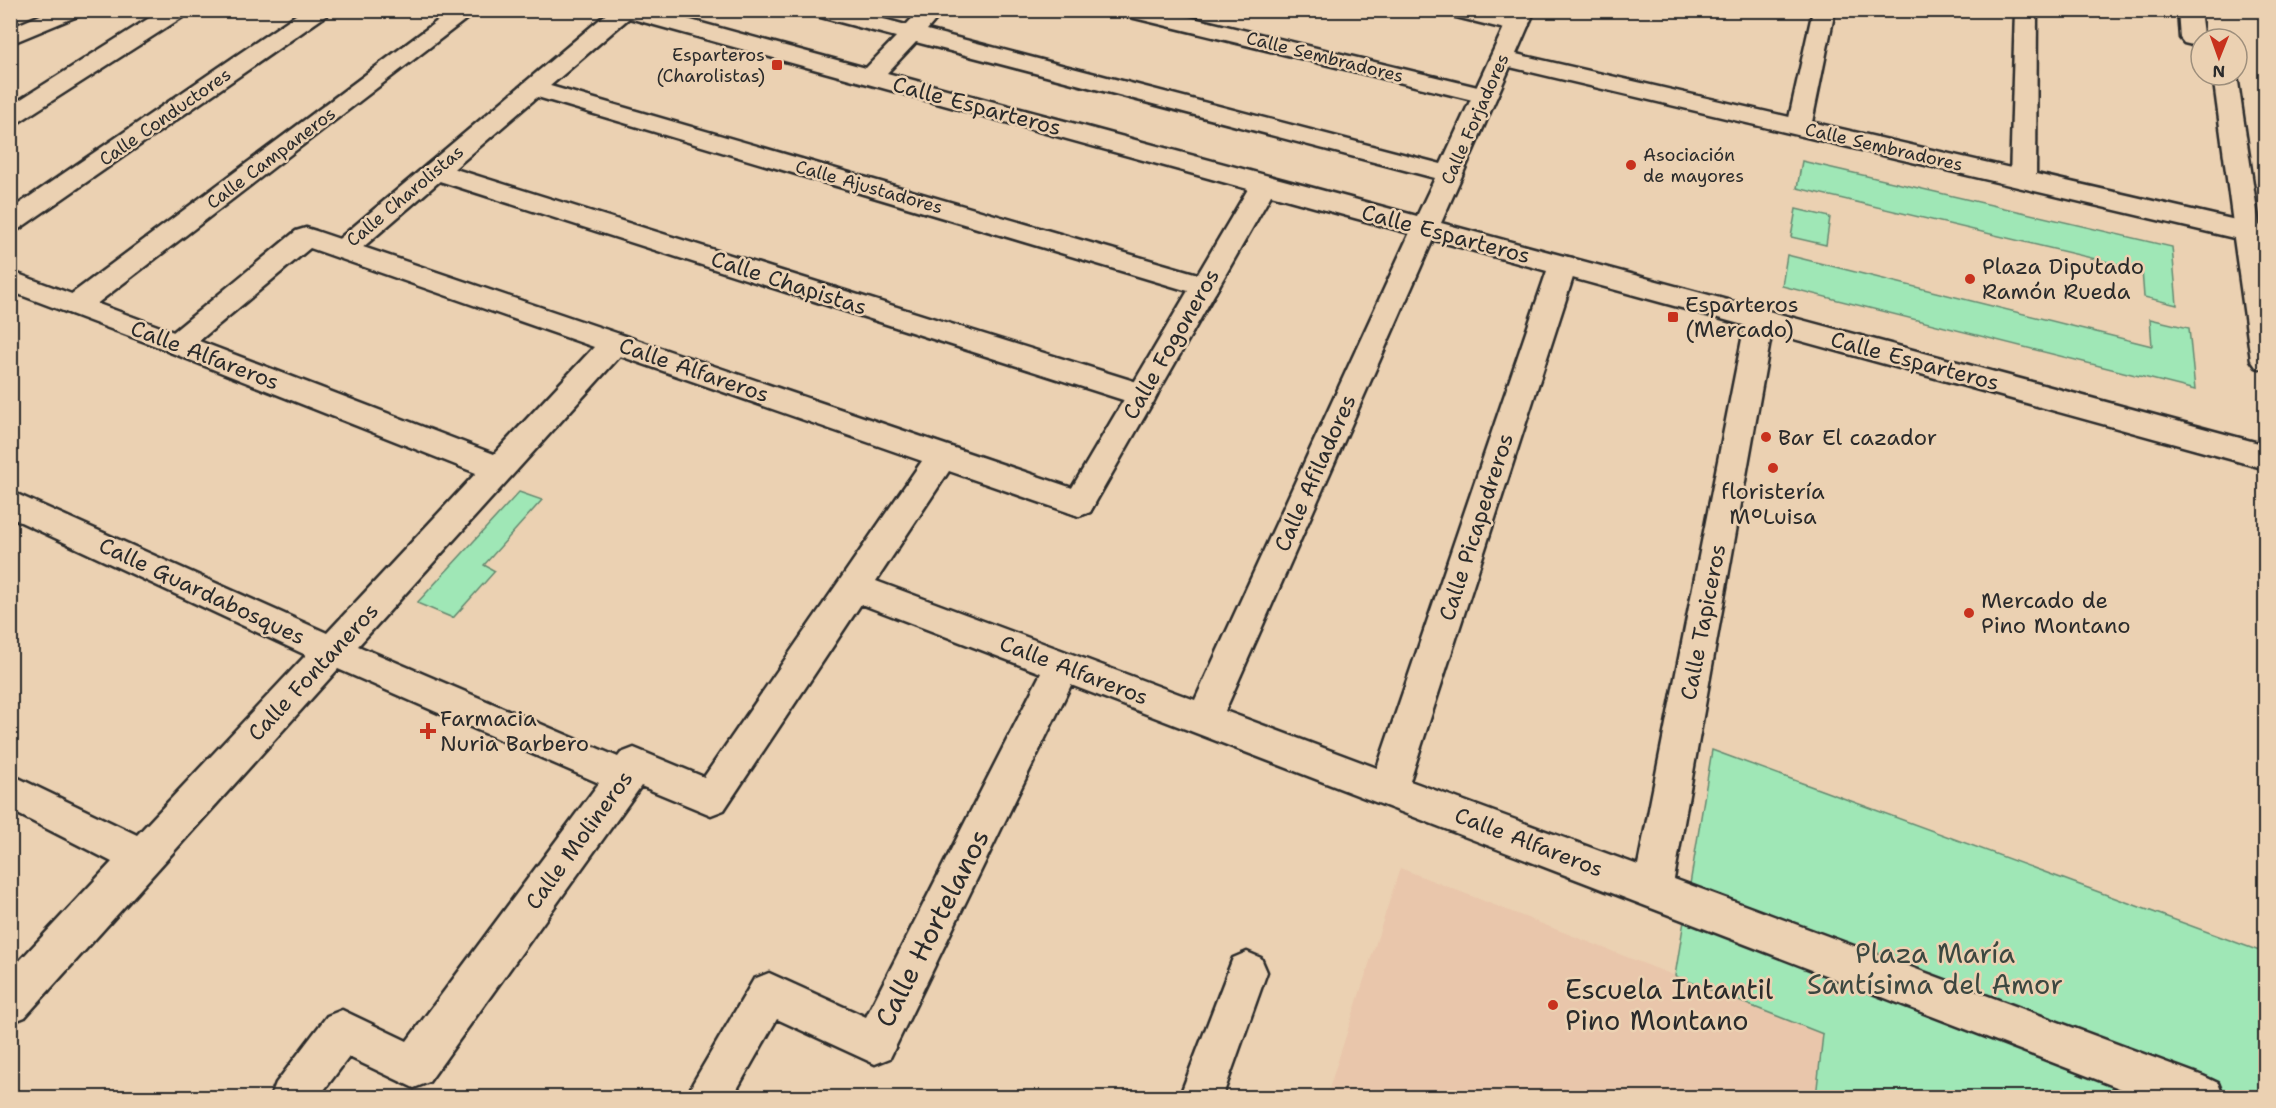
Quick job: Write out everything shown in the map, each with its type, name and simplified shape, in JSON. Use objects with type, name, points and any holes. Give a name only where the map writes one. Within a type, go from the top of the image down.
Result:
[{"type":"street","points":[[10,37],[72,10]]},
{"type":"street","points":[[10,117],[178,10]]},
{"type":"street","name":"Calle Conductores","points":[[10,223],[319,10]]},
{"type":"street","name":"Calle Campaneros","points":[[76,305],[467,10]]},
{"type":"street","name":"Calle Esparteros","points":[[626,10],[2265,457]]},
{"type":"street","name":"Calle Charolistas","points":[[177,344],[306,237],[344,249],[626,10]]},
{"type":"street","points":[[821,10],[1450,174]]},
{"type":"street","points":[[871,77],[933,10]]},
{"type":"street","name":"Calle Sembradores","points":[[1130,10],[1485,96]]},
{"type":"street","points":[[1456,10],[1520,18]]},
{"type":"street","points":[[1799,127],[1824,10]]},
{"type":"street","points":[[2023,179],[2026,10]]},
{"type":"street","points":[[2189,10],[2191,27]]},
{"type":"street","name":"Calle Forjadores","points":[[1425,228],[1520,18]]},
{"type":"street","name":"Calle Sembradores","points":[[1502,58],[2256,234]]},
{"type":"street","points":[[2227,87],[2256,234],[2265,360]]},
{"type":"street","name":"Calle Ajustadores","points":[[533,88],[1205,286]]},
{"type":"street","name":"Calle Chapistas","points":[[435,171],[1142,395]]},
{"type":"street","name":"Calle Fogoneros","points":[[1079,503],[1264,184]]},
{"type":"street","name":"Calle Afiladores","points":[[1204,719],[1425,228]]},
{"type":"street","name":"Calle Alfareros","points":[[344,249],[1079,503]]},
{"type":"street","name":"Calle Picapedreros","points":[[1389,789],[1563,265]]},
{"type":"street","name":"Calle Alfareros","points":[[10,280],[499,469]]},
{"type":"street","name":"Calle Tapiceros","points":[[1653,889],[1760,319]]},
{"type":"street","name":"Calle Fontaneros","points":[[10,1002],[615,343]]},
{"type":"street","name":"Calle Molineros","points":[[291,1098],[342,1030],[414,1067],[634,765],[711,798],[942,456]]},
{"type":"street","name":"Calle Guardabosques","points":[[10,503],[332,651],[625,777]]},
{"type":"street","name":"Calle Alfareros","points":[[854,586],[2203,1098]]},
{"type":"street","name":"Calle Hortelanos","points":[[708,1098],[769,994],[875,1043],[1063,665]]},
{"type":"street","points":[[10,791],[143,858]]},
{"type":"street","points":[[1200,1098],[1247,972]]},
{"type":"shaded area","name":"Escuela Intantil Pino Montano","points":[[1400,868],[1823,1034],[1816,1097],[1326,1098]]},
{"type":"green space","points":[[1802,161],[2172,247],[2177,305],[2144,297],[2142,270],[1797,188]]},
{"type":"green space","points":[[1796,209],[1830,217],[1826,245],[1791,237]]},
{"type":"green space","points":[[1787,255],[2152,346],[2150,319],[2189,328],[2195,390],[1782,286]]},
{"type":"green space","points":[[519,492],[542,500],[484,565],[495,571],[453,618],[417,603]]},
{"type":"green space","name":"Plaza María Santísima del Amor","points":[[1712,750],[2265,953],[2265,1097],[1816,1097],[1823,1034],[1675,976]]},
{"type":"place","name":"Esparteros (Charolistas)","points":[[777,65]]},
{"type":"place","name":"Asociación de mayores","points":[[1631,165]]},
{"type":"place","name":"Plaza Diputado Ramón Rueda","points":[[1970,279]]},
{"type":"place","name":"Esparteros (Mercado)","points":[[1673,317]]},
{"type":"place","name":"Bar El cazador","points":[[1766,437]]},
{"type":"place","name":"floristería M°Luisa","points":[[1773,468]]},
{"type":"place","name":"Mercado de Pino Montano","points":[[1969,613]]},
{"type":"place","name":"Farmacia Nuria Barbero","points":[[428,731]]},
{"type":"place","name":"Escuela Intantil Pino Montano","points":[[1553,1005]]}]
